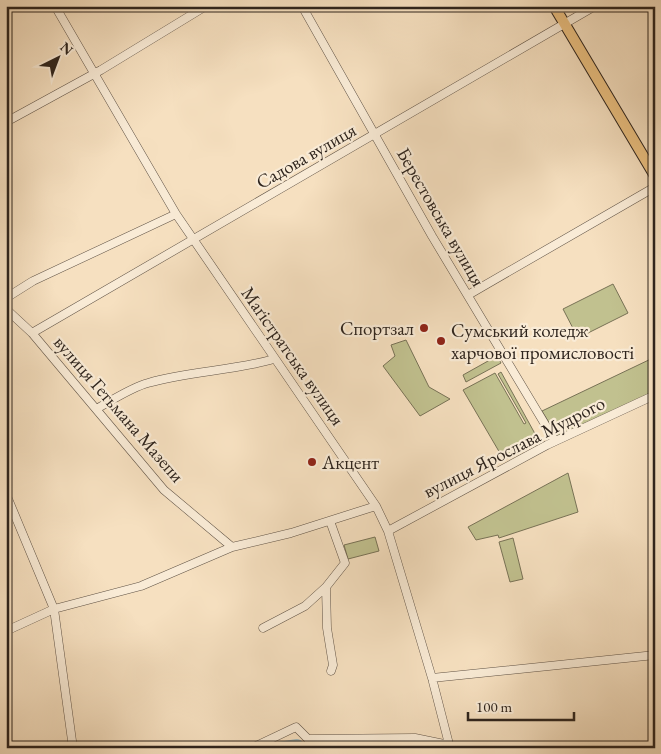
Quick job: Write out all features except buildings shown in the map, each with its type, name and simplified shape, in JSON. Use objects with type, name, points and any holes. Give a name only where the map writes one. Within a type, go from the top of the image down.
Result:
[{"type":"main road","points":[[554,6],[654,172]]},
{"type":"street","name":"Маґістратська вулиця","points":[[55,6],[176,214],[376,506],[388,531],[432,678],[450,746]]},
{"type":"street","points":[[6,122],[95,73],[206,6]]},
{"type":"street","name":"Берестовська вулиця","points":[[302,6],[468,295],[555,441]]},
{"type":"street","name":"Садова вулиця","points":[[32,332],[595,6]]},
{"type":"street","points":[[468,295],[655,187]]},
{"type":"street","points":[[6,298],[33,281],[176,214]]},
{"type":"street","name":"вулиця Гетьмана Мазепи","points":[[6,309],[32,332],[164,490],[232,547]]},
{"type":"street","points":[[96,409],[147,384],[198,373],[245,368],[274,359]]},
{"type":"street","name":"вулиця Ярослава Мудрого","points":[[388,531],[555,441],[655,395]]},
{"type":"street","points":[[6,494],[54,609],[73,748]]},
{"type":"street","points":[[6,631],[54,609],[141,586],[232,547],[330,521],[376,506]]},
{"type":"street","points":[[263,628],[305,606],[326,587],[345,563],[330,521]]},
{"type":"street","points":[[326,587],[327,628],[333,665],[331,672]]},
{"type":"street","points":[[432,678],[655,655]]},
{"type":"street","points":[[252,748],[296,727],[308,738],[415,738],[450,746]]},
{"type":"street","points":[[304,748],[308,738]]},
{"type":"green space","points":[[613,284],[628,313],[578,338],[563,309]]},
{"type":"green space","points":[[406,340],[429,387],[450,399],[420,416],[383,366],[395,356],[391,345]]},
{"type":"green space","points":[[497,356],[501,363],[466,382],[463,375]]},
{"type":"green space","points":[[655,357],[655,392],[557,436],[542,411]]},
{"type":"green space","points":[[501,372],[539,441],[504,460],[463,390],[495,373],[524,424],[526,423],[498,374]]},
{"type":"green space","points":[[568,473],[578,512],[499,538],[498,535],[476,540],[468,527]]},
{"type":"green space","points":[[375,537],[379,551],[348,559],[344,545]]},
{"type":"green space","points":[[513,538],[523,579],[510,582],[499,542]]},
{"type":"waterway","points":[[279,748],[297,745]]},
{"type":"place","name":"Спортзал","points":[[424,328]]},
{"type":"place","name":"Сумський коледж харчової промисловості","points":[[441,341]]},
{"type":"place","name":"Акцент","points":[[312,462]]}]
